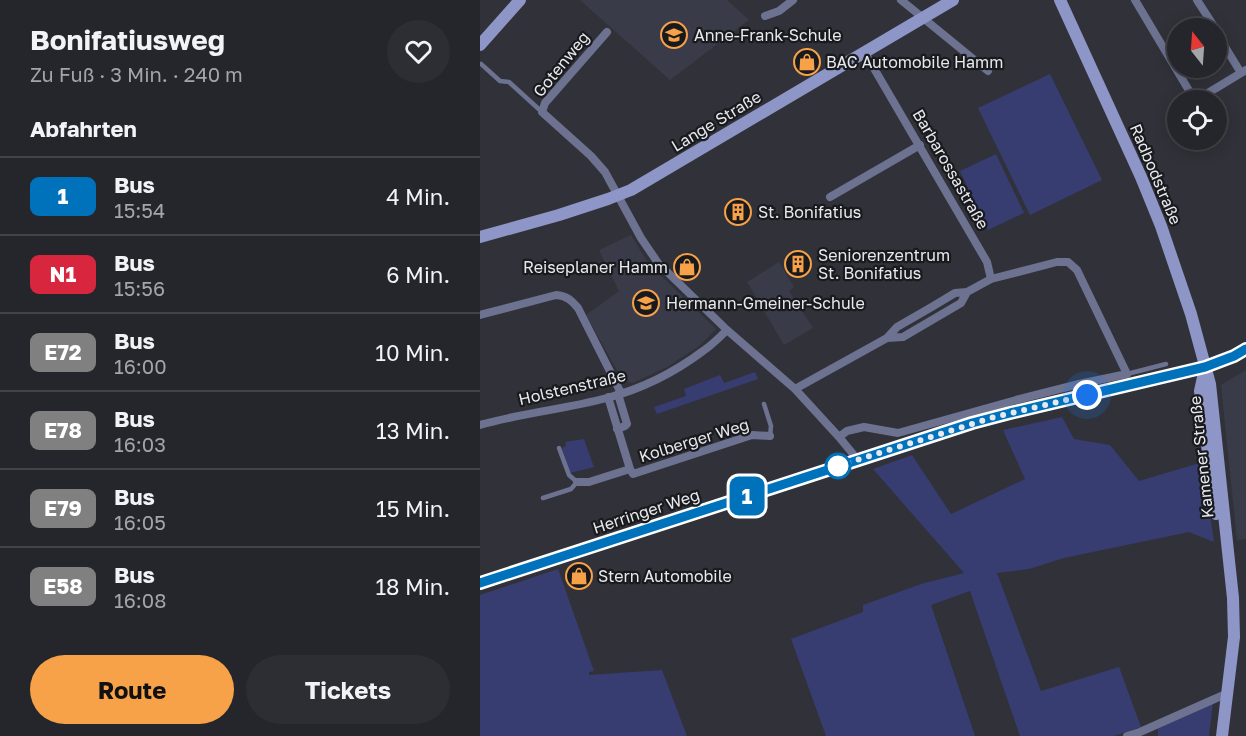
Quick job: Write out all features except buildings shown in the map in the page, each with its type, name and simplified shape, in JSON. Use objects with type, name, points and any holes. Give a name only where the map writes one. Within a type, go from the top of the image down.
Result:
[{"type":"main road","points":[[480,45],[520,0]]},
{"type":"main road","name":"Lange Straße","points":[[480,237],[618,196],[953,0]]},
{"type":"main road","name":"Radbodstraße","points":[[1060,0],[1157,216],[1191,314],[1205,367]]},
{"type":"main road","name":"Herringer Weg","points":[[480,583],[906,444],[1010,413],[1205,367],[1246,349]]},
{"type":"main road","name":"Kamener Straße","points":[[1205,367],[1210,384],[1233,598],[1234,637],[1222,736]]},
{"type":"street","points":[[765,16],[779,12],[793,0]]},
{"type":"street","points":[[901,0],[988,71]]},
{"type":"street","points":[[1136,0],[1194,99],[1198,99],[1244,72],[1227,46]]},
{"type":"street","points":[[1197,0],[1208,18]]},
{"type":"street","name":"Gotenweg","points":[[607,32],[545,103],[542,112],[591,156],[605,172],[641,238],[658,263],[728,330],[795,389],[839,437],[856,460]]},
{"type":"street","name":"Barbarossastraße","points":[[865,52],[987,262],[991,279]]},
{"type":"street","points":[[830,197],[920,145]]},
{"type":"street","points":[[795,389],[887,338],[897,327],[955,293],[967,292],[991,279],[1057,262],[1068,262],[1077,270],[1126,374],[1047,392],[898,433],[864,427],[847,431],[839,437]]},
{"type":"street","points":[[480,315],[556,295],[570,299],[578,308],[619,394]]},
{"type":"street","name":"Holstenstraße","points":[[480,425],[508,417],[608,397],[648,383],[672,372],[704,351],[728,330]]},
{"type":"street","name":"Kolberger Weg","points":[[617,429],[627,424],[619,394]]},
{"type":"street","name":"Kolberger Weg","points":[[608,397],[633,474],[752,435],[770,436]]},
{"type":"street","name":"Kolberger Weg","points":[[577,482],[589,482],[630,469]]},
{"type":"street","points":[[1127,736],[1228,693]]},
{"type":"lane","points":[[481,63],[500,81],[509,82],[542,112]]},
{"type":"lane","points":[[1126,374],[1166,364]]},
{"type":"lane","points":[[764,404],[771,426],[770,436]]},
{"type":"lane","points":[[543,498],[571,489],[577,482],[569,475],[559,448]]},
{"type":"shaded area","name":"Anne-Frank-Schule","points":[[580,0],[727,0],[749,20],[670,80]]},
{"type":"shaded area","points":[[1050,74],[1102,180],[1030,215],[978,108]]},
{"type":"shaded area","points":[[996,154],[1024,213],[988,230],[960,171]]},
{"type":"shaded area","name":"Hermann-Gmeiner-Schule","points":[[631,235],[648,263],[716,329],[699,346],[667,367],[633,383],[623,381],[586,315],[619,291],[599,250]]},
{"type":"shaded area","points":[[779,262],[794,287],[789,291],[813,328],[784,345],[747,282]]},
{"type":"shaded area","points":[[1246,370],[1246,539],[1237,540],[1221,385]]},
{"type":"shaded area","points":[[755,372],[758,379],[657,414],[654,407],[686,396],[684,389],[720,375],[724,383]]},
{"type":"shaded area","points":[[1062,417],[1074,439],[1110,445],[1139,481],[1203,462],[1214,542],[1189,532],[1064,558],[1029,569],[997,573],[1041,691],[1119,667],[1141,727],[1114,736],[1020,736],[970,591],[931,605],[975,736],[826,736],[791,639],[863,612],[863,605],[921,584],[964,573],[873,469],[912,455],[951,514],[1025,479],[1003,430]]},
{"type":"shaded area","points":[[584,439],[594,467],[570,473],[562,448],[566,446],[565,442]]},
{"type":"shaded area","points":[[558,569],[594,671],[589,672],[589,675],[662,670],[687,736],[480,736],[480,595]]},
{"type":"shaded area","points":[[1213,702],[1209,736],[1158,736],[1158,726]]},
{"type":"bus line","name":"1","points":[[480,583],[972,423],[1205,367],[1246,349]]},
{"type":"place","name":"Anne-Frank-Schule","points":[[674,35]]},
{"type":"place","name":"BAC Automobile Hamm","points":[[807,62]]},
{"type":"place","name":"St. Bonifatius","points":[[738,212]]},
{"type":"place","name":"Seniorenzentrum St. Bonifatius","points":[[798,264]]},
{"type":"place","name":"Reiseplaner Hamm","points":[[687,267]]},
{"type":"place","name":"Hermann-Gmeiner-Schule","points":[[646,303]]},
{"type":"place","name":"Stern Automobile","points":[[579,576]]},
{"type":"route","points":[[838,466],[991,418],[1087,395]]}]
